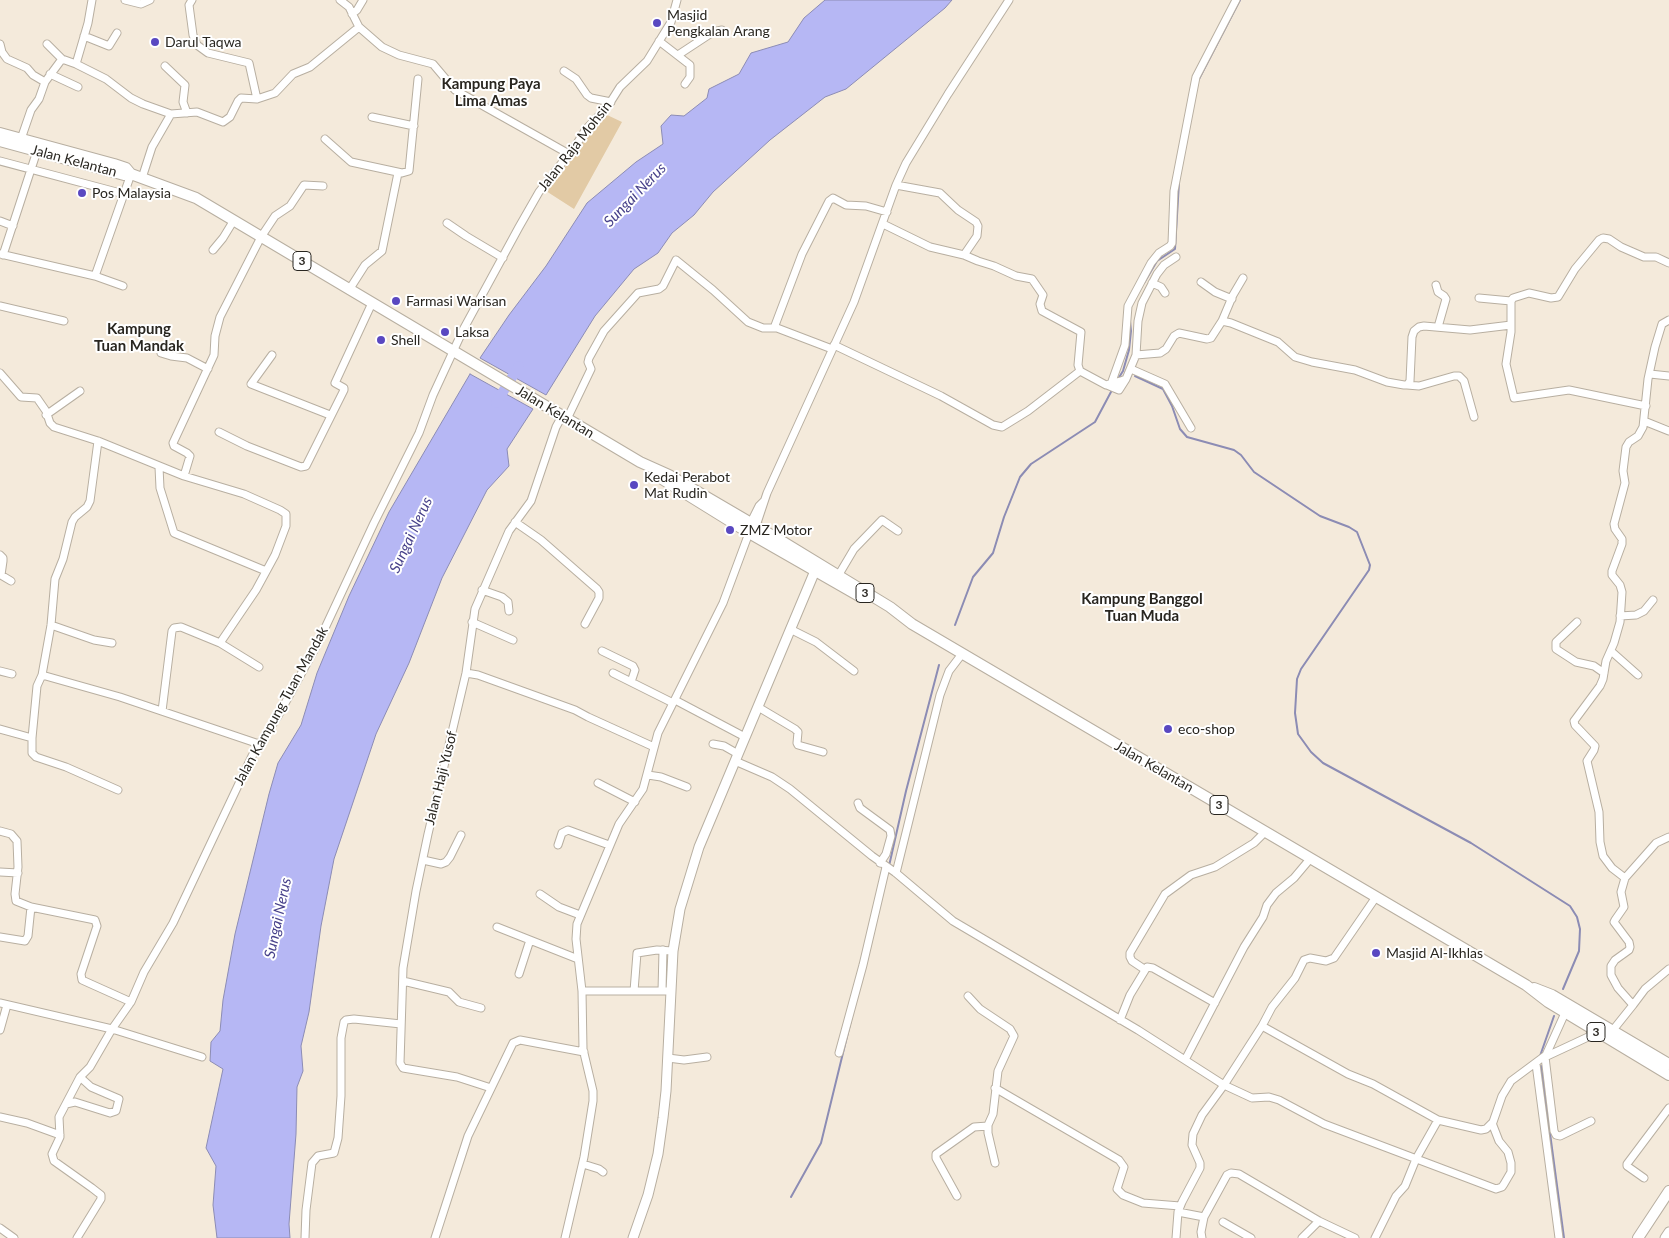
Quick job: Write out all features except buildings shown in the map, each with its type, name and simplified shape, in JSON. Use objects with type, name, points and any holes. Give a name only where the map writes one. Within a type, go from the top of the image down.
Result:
[{"type":"highway","name":"Jalan Kelantan","points":[[0,133],[114,164],[126,168],[131,174]]},
{"type":"highway","name":"Jalan Kelantan","points":[[0,141],[124,175],[131,174]]},
{"type":"highway","name":"3","points":[[131,174],[196,198],[454,351]]},
{"type":"highway","name":"Jalan Kelantan","points":[[454,351],[643,464],[650,472],[752,527],[885,612],[912,624]]},
{"type":"highway","name":"Jalan Kelantan","points":[[816,568],[838,576],[962,654],[1526,985],[1565,1013],[1669,1075]]},
{"type":"highway","name":"Jalan Kelantan","points":[[1526,985],[1552,994],[1669,1064]]},
{"type":"highway","points":[[1638,1238],[1669,1191]]},
{"type":"main road","points":[[633,1238],[648,1195],[658,1154],[668,1058],[666,991],[680,909],[693,866],[736,757],[816,568]]},
{"type":"main road","points":[[1665,1238],[1669,1232]]},
{"type":"street","points":[[76,64],[92,0]]},
{"type":"street","points":[[125,0],[141,4],[150,0]]},
{"type":"street","points":[[192,0],[189,5],[193,35],[197,45],[208,53],[249,63],[257,99]]},
{"type":"street","points":[[340,0],[349,7],[359,27],[377,43],[393,53],[433,64],[455,90],[569,154]]},
{"type":"street","points":[[352,14],[363,0]]},
{"type":"street","name":"Jalan Raja Mohsin","points":[[454,351],[463,330],[538,192],[620,87],[648,61],[671,22],[677,0]]},
{"type":"street","points":[[565,1238],[583,1164],[593,1101],[593,1091],[582,1034],[582,990],[576,931],[580,915],[619,824],[643,789],[658,733],[723,603],[752,527],[763,508],[764,501],[861,284],[896,185],[912,151],[1009,0]]},
{"type":"street","points":[[1115,384],[1125,345],[1128,306],[1151,263],[1159,253],[1172,243],[1174,191],[1196,77],[1236,0]]},
{"type":"street","points":[[47,44],[62,59],[76,64],[106,80],[131,98],[171,114],[203,114],[223,122],[230,117],[241,98],[257,99],[276,93],[293,74],[310,67],[359,27]]},
{"type":"street","points":[[678,55],[713,32],[722,30]]},
{"type":"street","points":[[84,36],[109,46],[117,33]]},
{"type":"street","points":[[659,42],[690,65],[690,77],[685,84]]},
{"type":"street","points":[[0,44],[7,59],[27,68],[45,82]]},
{"type":"street","points":[[21,139],[31,110],[40,99],[45,82],[62,59]]},
{"type":"street","points":[[165,66],[185,85],[183,102],[187,113]]},
{"type":"street","points":[[564,71],[576,79],[587,95],[610,102]]},
{"type":"street","points":[[50,74],[78,86]]},
{"type":"street","points":[[325,139],[351,162],[398,173],[406,173],[410,168],[418,79]]},
{"type":"street","points":[[142,178],[152,147],[171,114]]},
{"type":"street","points":[[372,117],[414,126]]},
{"type":"street","points":[[37,151],[2,254],[95,276],[123,286]]},
{"type":"street","points":[[0,161],[124,194]]},
{"type":"street","points":[[350,290],[365,265],[382,251],[398,173]]},
{"type":"street","points":[[95,276],[131,174]]},
{"type":"street","points":[[184,476],[190,456],[173,444],[215,352],[215,336],[219,321],[261,237],[278,212],[290,206],[302,187],[308,185],[323,186]]},
{"type":"street","points":[[896,185],[940,193],[958,210],[976,222],[978,226],[977,236],[964,255]]},
{"type":"street","points":[[887,212],[866,206],[846,205],[833,198],[829,201],[802,254],[774,328],[833,347],[941,396],[998,427],[1006,426],[1080,371]]},
{"type":"street","points":[[213,250],[234,220]]},
{"type":"street","points":[[0,222],[13,226]]},
{"type":"street","points":[[447,223],[503,258]]},
{"type":"street","points":[[883,224],[930,247],[964,255],[1016,276],[1032,280],[1043,295],[1040,304],[1042,311],[1081,332],[1078,365],[1080,371]]},
{"type":"street","points":[[1479,298],[1511,301],[1513,298],[1529,293],[1551,298],[1558,297],[1575,269],[1599,240],[1603,238],[1609,239],[1621,247],[1644,257],[1656,257],[1669,263]]},
{"type":"street","points":[[1115,384],[1131,369],[1136,355],[1140,307],[1164,265],[1176,257]]},
{"type":"street","name":"Jalan Haji Yusof","points":[[491,1088],[457,1077],[403,1068],[400,1063],[403,981],[416,891],[437,792],[466,673],[472,622],[482,590],[509,531],[531,501],[556,427],[564,417],[591,369],[588,362],[589,358],[604,332],[638,293],[659,289],[663,286],[676,260],[748,322],[763,328],[774,328]]},
{"type":"street","points":[[1136,355],[1160,353],[1166,349],[1174,336],[1179,334],[1211,338],[1222,321],[1243,278]]},
{"type":"street","points":[[1201,282],[1215,292],[1232,299]]},
{"type":"street","points":[[1152,283],[1161,287],[1165,292]]},
{"type":"street","points":[[1436,286],[1438,292],[1446,299],[1438,327]]},
{"type":"street","points":[[1511,301],[1511,325],[1506,364],[1514,398],[1569,390],[1646,406]]},
{"type":"street","points":[[219,432],[247,446],[304,467],[306,466],[344,388],[335,383],[372,303]]},
{"type":"street","points":[[0,306],[64,321]]},
{"type":"street","points":[[1625,878],[1612,868],[1603,856],[1600,842],[1599,812],[1587,761],[1595,746],[1575,725],[1574,720],[1600,686],[1606,661],[1614,643],[1620,616],[1622,592],[1612,572],[1622,539],[1614,524],[1625,483],[1623,471],[1626,447],[1629,442],[1638,436],[1644,421],[1650,374],[1662,324],[1669,320]]},
{"type":"street","points":[[1222,321],[1231,322],[1278,342],[1295,356],[1312,362],[1355,370],[1388,382],[1419,386],[1458,376],[1464,381],[1474,417]]},
{"type":"street","points":[[1407,384],[1411,376],[1412,337],[1414,331],[1424,326],[1470,330],[1511,325]]},
{"type":"street","name":"Jalan Kampung Tuan Mandak","points":[[78,1238],[101,1199],[100,1195],[54,1161],[52,1154],[60,1135],[58,1121],[80,1077],[90,1067],[130,1002],[144,972],[173,923],[258,744],[278,716],[318,643],[419,432],[433,395],[454,351]]},
{"type":"street","points":[[161,353],[187,358],[208,369]]},
{"type":"street","points":[[272,355],[251,384],[330,415]]},
{"type":"street","points":[[1131,369],[1165,384],[1191,428]]},
{"type":"street","points":[[1080,371],[1115,384]]},
{"type":"street","points":[[0,373],[21,396],[37,398],[54,427],[98,441],[184,476],[244,494],[286,514],[286,526],[275,555],[256,590],[220,643]]},
{"type":"street","points":[[1650,374],[1669,376]]},
{"type":"street","points":[[46,415],[80,391]]},
{"type":"street","points":[[1644,421],[1669,431]]},
{"type":"street","points":[[98,441],[90,501],[87,507],[75,517],[70,526],[63,559],[56,579],[51,625],[42,675],[37,686],[32,753],[36,757],[66,767],[118,790]]},
{"type":"street","points":[[159,467],[160,488],[174,533],[266,571]]},
{"type":"street","points":[[838,576],[854,550],[882,520],[898,531]]},
{"type":"street","points":[[515,522],[541,540],[597,589],[599,598],[585,624]]},
{"type":"street","points":[[0,555],[4,561],[1,575],[11,581]]},
{"type":"street","points":[[482,590],[502,597],[508,602],[509,611]]},
{"type":"street","points":[[1620,616],[1636,616],[1644,611],[1654,600]]},
{"type":"street","points":[[472,622],[513,640]]},
{"type":"street","points":[[1577,622],[1556,642],[1556,649],[1576,662],[1594,666],[1604,673]]},
{"type":"street","points":[[51,625],[94,640],[112,643]]},
{"type":"street","points":[[162,711],[172,631],[174,628],[181,627],[220,643],[259,667]]},
{"type":"street","points":[[790,629],[816,642],[854,671]]},
{"type":"street","points":[[602,651],[633,666],[635,670],[631,682]]},
{"type":"street","points":[[1611,651],[1638,675]]},
{"type":"street","points":[[839,1053],[889,868],[940,695],[949,671],[962,654]]},
{"type":"street","points":[[0,671],[12,674]]},
{"type":"street","points":[[466,673],[478,675],[575,710],[654,747]]},
{"type":"street","points":[[613,674],[745,737]]},
{"type":"street","points":[[42,675],[162,711],[258,744]]},
{"type":"street","points":[[758,706],[796,730],[798,732],[798,744],[823,752]]},
{"type":"street","points":[[0,729],[32,738]]},
{"type":"street","points":[[712,744],[724,746],[736,757],[786,786],[959,925],[1120,1020],[1224,1085],[1252,1098],[1269,1097],[1279,1100],[1324,1124],[1492,1188],[1502,1187],[1511,1172],[1508,1152],[1499,1141],[1492,1123]]},
{"type":"street","points":[[648,775],[661,776],[687,787]]},
{"type":"street","points":[[598,783],[635,802]]},
{"type":"street","points":[[858,804],[860,808],[890,830],[891,836],[886,854],[889,868]]},
{"type":"street","points":[[558,845],[562,833],[568,830],[609,845]]},
{"type":"street","points":[[0,831],[11,834],[16,838],[18,873],[15,898],[20,904],[95,920],[97,926],[81,974],[82,980],[130,1002]]},
{"type":"street","points":[[1144,969],[1132,961],[1130,953],[1164,894],[1191,875],[1216,867],[1254,843],[1265,832]]},
{"type":"street","points":[[423,860],[441,864],[446,862],[461,835]]},
{"type":"street","points":[[1633,1005],[1618,988],[1611,975],[1611,966],[1615,960],[1629,950],[1630,947],[1614,922],[1624,906],[1621,892],[1625,878],[1656,843],[1669,837]]},
{"type":"street","points":[[1185,1060],[1244,947],[1263,917],[1267,905],[1276,893],[1294,878],[1310,859]]},
{"type":"street","points":[[0,872],[18,873]]},
{"type":"street","points":[[540,894],[559,907],[580,915]]},
{"type":"street","points":[[1176,1238],[1179,1209],[1200,1168],[1200,1163],[1192,1145],[1193,1134],[1202,1115],[1224,1085],[1272,1007],[1295,978],[1304,960],[1310,958],[1326,961],[1334,958],[1376,897]]},
{"type":"street","points":[[0,937],[26,941],[31,907]]},
{"type":"street","points":[[497,927],[578,959]]},
{"type":"street","points":[[519,974],[530,940]]},
{"type":"street","points":[[634,991],[637,953],[663,950],[673,951]]},
{"type":"street","points":[[582,990],[666,991],[663,950]]},
{"type":"street","points":[[1120,1020],[1130,994],[1147,967],[1153,968],[1215,1003]]},
{"type":"street","points":[[1613,1030],[1645,989],[1669,969]]},
{"type":"street","points":[[403,981],[449,992],[459,1002],[481,1008]]},
{"type":"street","points":[[968,996],[980,1009],[1010,1029],[1014,1036],[998,1071],[993,1114],[988,1126],[994,1164]]},
{"type":"street","points":[[0,1030],[4,1004],[112,1029],[202,1057]]},
{"type":"street","points":[[1565,1013],[1545,1057],[1554,1131],[1556,1135],[1560,1136],[1591,1121]]},
{"type":"street","points":[[305,1238],[306,1210],[312,1164],[318,1156],[334,1153],[338,1138],[341,1096],[341,1038],[344,1022],[354,1019],[402,1024]]},
{"type":"street","points":[[1262,1026],[1348,1074],[1373,1084],[1438,1120],[1481,1130],[1486,1129],[1492,1123],[1502,1096],[1511,1081],[1545,1057],[1588,1037],[1595,1030]]},
{"type":"street","points":[[435,1238],[468,1136],[510,1048],[520,1040],[584,1052]]},
{"type":"street","points":[[668,1058],[684,1060],[707,1057]]},
{"type":"street","points":[[1536,1064],[1559,1238]]},
{"type":"street","points":[[66,1104],[75,1102],[110,1113],[115,1112],[119,1099],[91,1087],[80,1077]]},
{"type":"street","points":[[995,1088],[1118,1160],[1124,1167],[1117,1188],[1123,1195],[1143,1203],[1179,1209],[1204,1217]]},
{"type":"street","points":[[1644,1178],[1627,1166],[1627,1164],[1669,1108]]},
{"type":"street","points":[[0,1117],[27,1123],[60,1135]]},
{"type":"street","points":[[1375,1238],[1396,1196],[1405,1186],[1416,1160],[1438,1120]]},
{"type":"street","points":[[957,1196],[936,1158],[936,1154],[974,1127],[988,1126]]},
{"type":"street","points":[[583,1164],[603,1172]]},
{"type":"street","points":[[1202,1238],[1201,1232],[1204,1217],[1227,1175],[1231,1173],[1239,1174],[1319,1221],[1355,1238]]},
{"type":"street","points":[[1302,1238],[1319,1221]]},
{"type":"street","points":[[1223,1222],[1252,1238]]},
{"type":"street","points":[[0,1228],[14,1238]]},
{"type":"shaded area","points":[[605,114],[622,122],[574,209],[546,191],[572,158],[586,131]]},
{"type":"water","points":[[825,0],[952,0],[945,8],[846,89],[825,97],[770,140],[713,192],[694,215],[672,233],[658,253],[634,269],[595,316],[546,395],[480,358],[509,315],[546,266],[587,203],[636,162],[663,144],[661,126],[671,115],[684,116],[707,98],[709,89],[739,74],[751,53],[788,42],[804,18]]},
{"type":"water","points":[[470,374],[533,409],[507,449],[509,466],[487,490],[442,578],[409,663],[376,734],[334,859],[321,926],[309,1012],[301,1046],[303,1071],[297,1087],[296,1134],[289,1224],[290,1238],[217,1238],[213,1205],[216,1166],[206,1148],[223,1069],[210,1061],[211,1042],[220,1031],[223,1000],[235,934],[278,763],[301,725],[317,673],[349,596],[389,512]]},
{"type":"waterway","points":[[1199,79],[1240,0]]},
{"type":"waterway","points":[[1144,283],[1157,261],[1175,249],[1179,182]]},
{"type":"waterway","points":[[1118,379],[1123,371],[1129,350],[1130,321]]},
{"type":"waterway","name":"Sungai Nerus","points":[[496,403],[519,366]]},
{"type":"waterway","points":[[1135,376],[1163,389],[1172,406],[1180,429],[1187,437],[1234,450],[1241,455],[1254,472],[1320,516],[1357,532],[1370,565],[1369,570],[1301,669],[1297,679],[1295,713],[1298,734],[1311,752],[1323,763],[1471,843],[1570,906],[1577,917],[1580,929],[1579,951],[1563,989]]},
{"type":"waterway","points":[[955,625],[973,577],[993,553],[1004,517],[1020,477],[1031,464],[1095,422],[1112,390]]},
{"type":"waterway","points":[[889,866],[906,791],[939,665]]},
{"type":"waterway","points":[[791,1197],[821,1143],[852,1016]]},
{"type":"waterway","points":[[1540,1056],[1554,1016]]},
{"type":"waterway","points":[[1541,1066],[1564,1238]]},
{"type":"place","name":"Masjid Pengkalan Arang","points":[[657,23]]},
{"type":"place","name":"Darul Taqwa","points":[[155,42]]},
{"type":"place","name":"Pos Malaysia","points":[[82,193]]},
{"type":"place","name":"Farmasi Warisan","points":[[396,301]]},
{"type":"place","name":"Laksa","points":[[445,332]]},
{"type":"place","name":"Shell","points":[[381,340]]},
{"type":"place","name":"Kedai Perabot Mat Rudin","points":[[634,485]]},
{"type":"place","name":"ZMZ Motor","points":[[730,530]]},
{"type":"place","name":"eco-shop","points":[[1168,729]]},
{"type":"place","name":"Masjid Al-Ikhlas","points":[[1376,953]]},
{"type":"district","name":"Kampung Paya Lima Amas","points":[[491,92]]},
{"type":"district","name":"Kampung Tuan Mandak","points":[[139,338]]},
{"type":"district","name":"Kampung Banggol Tuan Muda","points":[[1142,608]]}]
